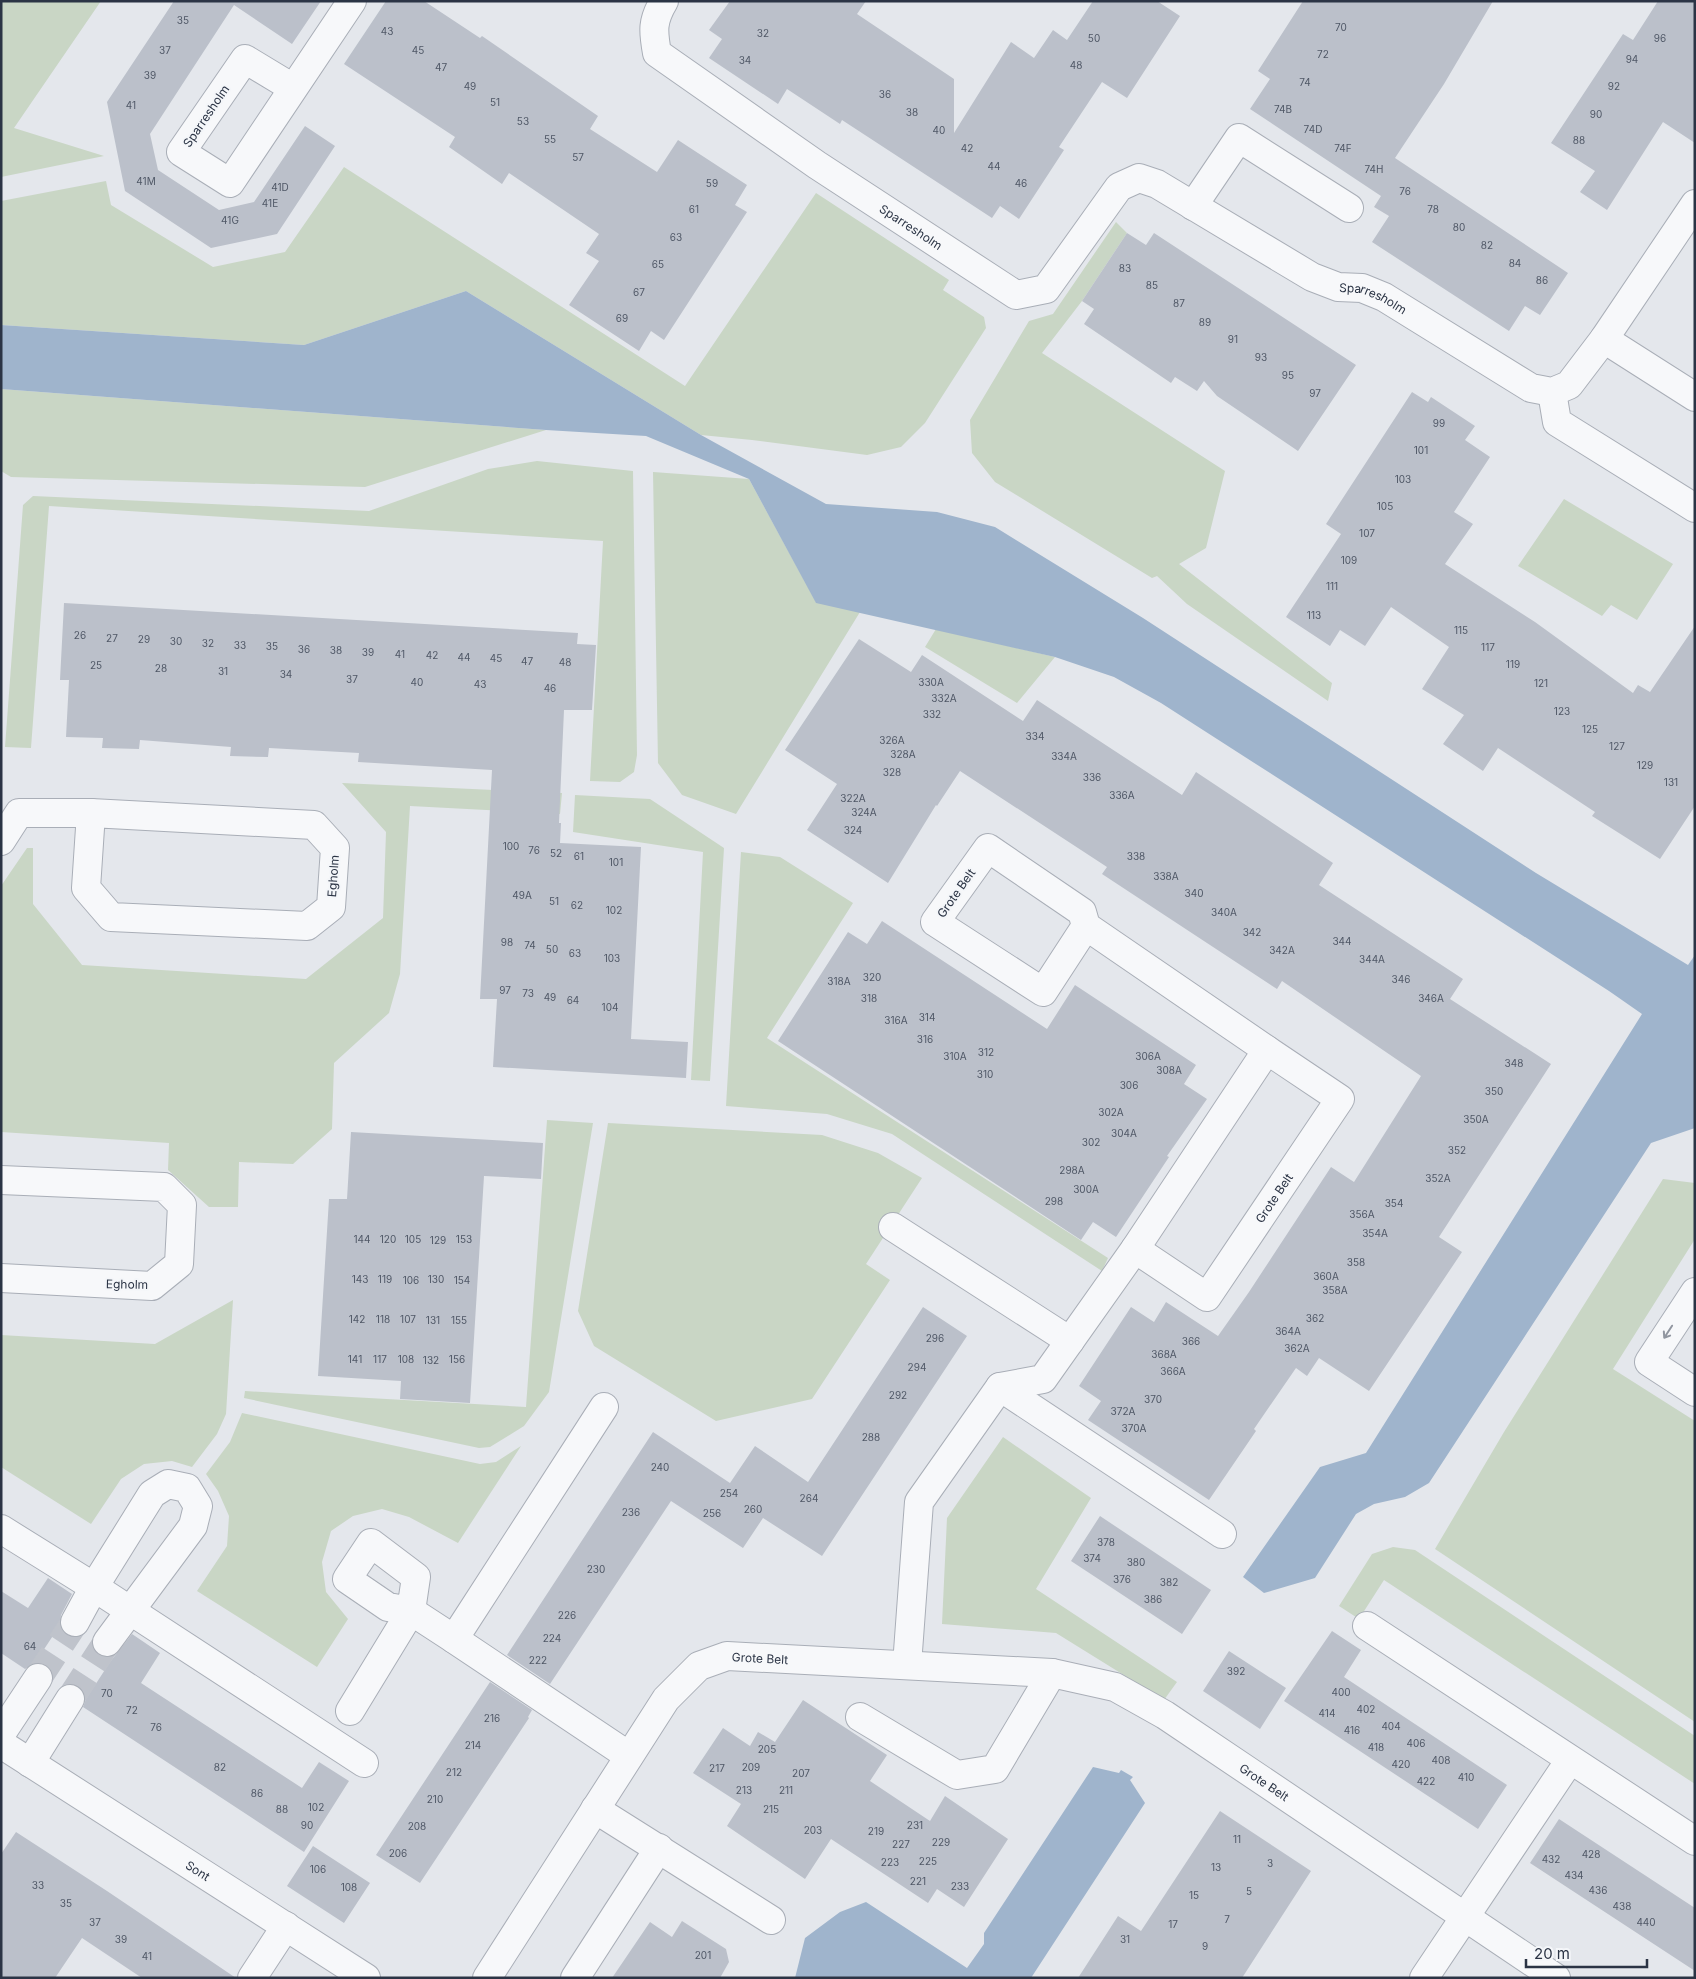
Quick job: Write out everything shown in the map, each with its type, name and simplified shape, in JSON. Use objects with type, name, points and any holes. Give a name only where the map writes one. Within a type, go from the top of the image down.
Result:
[{"type":"street","points":[[293,88],[352,1]]},
{"type":"street","name":"Sparresholm","points":[[664,1],[657,12],[653,31],[657,53],[817,165],[1016,295],[1046,289],[1119,187],[1139,178],[1157,184],[1312,277],[1338,287],[1362,288],[1384,297],[1531,388],[1552,392]]},
{"type":"street","points":[[1193,206],[1239,138],[1349,208]]},
{"type":"street","points":[[1695,204],[1604,339],[1569,385],[1552,392],[1557,422],[1695,508]]},
{"type":"street","points":[[1604,339],[1695,397]]},
{"type":"street","name":"Egholm","points":[[1,841],[19,813],[91,812],[314,825],[335,848],[331,907],[307,926],[111,917],[86,888],[91,812]]},
{"type":"street","name":"Grote Belt","points":[[1086,926],[1043,992],[935,922],[988,848],[1082,912],[1086,926],[1340,1099],[1206,1297],[1135,1248]]},
{"type":"street","points":[[907,1665],[919,1502],[1000,1387],[1044,1379],[1135,1248],[1267,1050]]},
{"type":"street","name":"Egholm","points":[[1,1180],[164,1187],[182,1205],[179,1264],[152,1286],[1,1278]]},
{"type":"street","points":[[893,1227],[1070,1341]]},
{"type":"street","points":[[1695,1292],[1649,1362],[1695,1392]]},
{"type":"street","points":[[1000,1387],[1222,1534]]},
{"type":"street","points":[[454,1639],[604,1407]]},
{"type":"street","points":[[75,1622],[94,1587],[152,1494],[168,1484],[187,1488],[198,1506],[193,1526],[107,1642]]},
{"type":"street","points":[[1,1530],[94,1587],[129,1612],[364,1763]]},
{"type":"street","points":[[350,1711],[411,1610],[629,1756]]},
{"type":"street","points":[[1367,1626],[1695,1841]]},
{"type":"street","name":"Grote Belt","points":[[487,1978],[666,1699],[699,1666],[727,1656],[1052,1673],[1116,1687],[1165,1715],[1556,1978]]},
{"type":"street","points":[[860,1717],[958,1775],[995,1769],[1052,1673]]},
{"type":"street","points":[[1,1734],[38,1678]]},
{"type":"street","points":[[30,1763],[70,1699]]},
{"type":"street","name":"Sont","points":[[1,1744],[366,1978]]},
{"type":"street","points":[[1424,1978],[1570,1760]]},
{"type":"street","points":[[595,1809],[771,1920]]},
{"type":"street","points":[[575,1978],[659,1848]]},
{"type":"street","points":[[252,1978],[286,1926]]},
{"type":"green space","points":[[1,1],[101,1],[14,128],[104,156],[1,177]]},
{"type":"green space","points":[[344,167],[685,386],[816,193],[949,280],[943,290],[984,317],[986,328],[925,423],[901,447],[867,455],[701,435],[466,291],[304,345],[1,325],[1,201],[106,181],[111,205],[213,267],[285,252]]},
{"type":"green space","points":[[1116,222],[1127,233],[1082,301],[1042,353],[1225,471],[1206,548],[1179,564],[1332,683],[1328,701],[1187,604],[1157,576],[1152,578],[995,482],[972,453],[970,420],[1029,321],[1053,314]]},
{"type":"green space","points":[[1,389],[546,430],[365,487],[11,477],[1,471]]},
{"type":"green space","points":[[537,461],[633,471],[637,755],[634,772],[620,782],[590,781],[603,541],[49,506],[31,748],[5,747],[23,505],[33,496],[369,511],[488,469]]},
{"type":"green space","points":[[653,472],[749,479],[816,602],[860,612],[736,814],[682,795],[658,763]]},
{"type":"green space","points":[[1564,499],[1673,564],[1637,620],[1611,605],[1602,616],[1518,566]]},
{"type":"green space","points":[[936,629],[1055,657],[1017,703],[925,647]]},
{"type":"green space","points":[[342,783],[562,793],[560,814],[410,806],[400,974],[389,1013],[334,1063],[332,1129],[293,1164],[239,1162],[238,1207],[209,1207],[168,1170],[169,1143],[1,1132],[1,886],[27,848],[33,848],[33,904],[82,965],[306,979],[383,918],[386,832]]},
{"type":"green space","points":[[575,795],[650,799],[724,848],[710,1081],[691,1080],[703,852],[573,832]]},
{"type":"green space","points":[[741,852],[780,857],[853,903],[767,1038],[1108,1258],[1102,1271],[892,1134],[827,1114],[726,1106]]},
{"type":"green space","points":[[547,1120],[593,1123],[549,1392],[524,1426],[490,1447],[479,1448],[244,1398],[245,1391],[526,1407]]},
{"type":"green space","points":[[608,1123],[822,1135],[878,1153],[922,1178],[866,1264],[890,1280],[812,1399],[716,1421],[594,1346],[578,1311]]},
{"type":"green space","points":[[1663,1179],[1695,1183],[1695,1239],[1613,1369],[1695,1421],[1695,1722],[1435,1549],[1504,1432]]},
{"type":"green space","points":[[233,1300],[226,1414],[217,1434],[192,1467],[172,1461],[144,1464],[121,1479],[91,1524],[1,1467],[1,1335],[155,1344]]},
{"type":"green space","points":[[242,1413],[480,1464],[496,1462],[521,1446],[458,1543],[409,1517],[382,1509],[353,1516],[331,1531],[322,1562],[326,1592],[348,1619],[317,1667],[197,1591],[227,1546],[229,1516],[218,1491],[206,1474],[230,1442]]},
{"type":"green space","points":[[1003,1437],[1091,1498],[1036,1589],[1177,1682],[1164,1700],[1056,1633],[942,1624],[947,1518]]},
{"type":"green space","points":[[1393,1547],[1415,1550],[1695,1736],[1695,1784],[1384,1580],[1359,1619],[1339,1606],[1372,1554]]},
{"type":"water","points":[[466,291],[701,435],[826,504],[937,512],[995,527],[1143,618],[1536,873],[1688,965],[1695,955],[1695,1128],[1651,1143],[1429,1483],[1405,1497],[1374,1504],[1356,1514],[1315,1578],[1264,1593],[1243,1577],[1320,1467],[1366,1453],[1642,1014],[1161,703],[1114,677],[1055,657],[816,603],[749,479],[646,436],[1,389],[1,325],[304,345]]},
{"type":"water","points":[[1093,1767],[1119,1773],[1121,1770],[1133,1777],[1130,1780],[1145,1803],[1031,1978],[795,1978],[805,1938],[840,1912],[866,1902],[967,1968],[984,1944],[984,1933]]},
{"type":"building","points":[[174,1],[321,1],[292,44],[234,5],[150,134],[158,170],[219,210],[254,202],[305,126],[335,146],[277,234],[211,248],[125,191],[107,102]]},
{"type":"building","points":[[386,1],[424,1],[480,38],[482,36],[598,116],[590,129],[657,172],[678,140],[747,185],[735,205],[747,212],[664,340],[651,331],[639,351],[569,305],[599,261],[586,253],[599,234],[509,173],[502,184],[449,147],[455,137],[344,64]]},
{"type":"building","points":[[730,1],[866,1],[857,14],[954,79],[954,133],[1011,42],[1034,58],[1053,30],[1067,40],[1093,1],[1157,1],[1180,16],[1127,98],[1102,82],[1059,147],[1064,150],[1019,219],[1000,206],[992,218],[842,120],[840,124],[787,89],[778,104],[709,58],[722,39],[709,30]]},
{"type":"building","points":[[1303,1],[1493,1],[1444,84],[1395,158],[1568,273],[1540,315],[1525,306],[1509,331],[1372,242],[1389,216],[1374,207],[1381,196],[1250,109],[1270,79],[1258,71]]},
{"type":"building","points":[[1658,1],[1695,1],[1695,143],[1663,122],[1607,210],[1580,192],[1595,171],[1551,143],[1623,34],[1633,40]]},
{"type":"building","points":[[1127,233],[1146,245],[1154,233],[1356,365],[1298,451],[1217,396],[1204,381],[1197,391],[1175,377],[1171,383],[1084,324],[1094,309],[1082,301]]},
{"type":"building","points":[[1412,392],[1428,402],[1431,397],[1475,426],[1465,440],[1490,457],[1454,512],[1473,524],[1445,564],[1535,622],[1633,693],[1638,685],[1650,692],[1695,626],[1695,806],[1660,859],[1592,816],[1595,812],[1498,748],[1483,771],[1443,744],[1464,715],[1422,689],[1449,647],[1391,607],[1365,646],[1340,630],[1330,646],[1286,617],[1341,534],[1326,524]]},
{"type":"building","points":[[64,603],[578,633],[577,644],[596,645],[592,710],[564,710],[559,823],[561,823],[560,843],[641,847],[631,1039],[688,1042],[686,1078],[493,1067],[497,999],[480,999],[492,770],[358,762],[359,753],[269,748],[268,757],[230,756],[231,747],[140,740],[139,749],[102,748],[103,738],[66,737],[69,680],[60,680]]},
{"type":"building","points":[[859,639],[911,672],[922,655],[1023,721],[1037,700],[1182,795],[1196,772],[1333,863],[1319,885],[1463,979],[1450,999],[1551,1064],[1439,1237],[1462,1252],[1369,1391],[1319,1358],[1307,1376],[1296,1368],[1209,1500],[1088,1420],[1101,1401],[1079,1386],[1131,1307],[1154,1322],[1166,1302],[1218,1336],[1331,1167],[1354,1182],[1421,1076],[1282,981],[1277,989],[1102,874],[1107,867],[960,771],[936,805],[888,883],[807,830],[837,784],[785,750]]},
{"type":"building","points":[[882,921],[1047,1029],[1075,985],[1196,1065],[1184,1084],[1207,1099],[1167,1156],[1169,1157],[1116,1237],[1093,1222],[1081,1240],[778,1041],[848,932],[867,944]]},
{"type":"building","points":[[351,1132],[543,1143],[541,1179],[484,1176],[470,1403],[400,1399],[401,1381],[318,1376],[329,1199],[347,1199]]},
{"type":"building","points":[[923,1307],[967,1336],[822,1556],[763,1518],[743,1548],[671,1501],[550,1684],[507,1655],[653,1432],[730,1483],[755,1446],[808,1482]]},
{"type":"building","points":[[1100,1516],[1211,1590],[1182,1634],[1071,1561]]},
{"type":"building","points":[[48,1578],[72,1594],[61,1615],[60,1625],[35,1663],[25,1669],[1,1653],[1,1591],[28,1608]]},
{"type":"building","points":[[1332,1631],[1361,1650],[1344,1677],[1507,1785],[1478,1829],[1284,1701]]},
{"type":"building","points":[[132,1634],[160,1653],[141,1683],[302,1788],[319,1762],[349,1781],[304,1852],[83,1707],[86,1699],[110,1662]]},
{"type":"building","points":[[1229,1651],[1286,1688],[1260,1729],[1203,1691]]},
{"type":"building","points":[[490,1682],[532,1710],[529,1718],[420,1883],[376,1855]]},
{"type":"building","points":[[803,1700],[887,1755],[870,1781],[930,1821],[945,1796],[1008,1839],[964,1907],[937,1889],[928,1903],[831,1839],[805,1879],[727,1826],[741,1804],[693,1773],[723,1728],[750,1746],[758,1732],[775,1742]]},
{"type":"building","points":[[1220,1811],[1311,1871],[1242,1978],[1078,1978],[1118,1916],[1141,1931]]},
{"type":"building","points":[[1559,1819],[1695,1908],[1695,1971],[1530,1863]]},
{"type":"building","points":[[16,1832],[236,1978],[142,1978],[82,1938],[55,1978],[1,1978],[1,1854]]},
{"type":"building","points":[[313,1846],[370,1883],[344,1923],[287,1886]]},
{"type":"building","points":[[682,1921],[726,1949],[729,1962],[720,1978],[612,1978],[650,1922],[672,1937]]},
{"type":"tunnel","points":[[38,1678],[75,1622]]},
{"type":"tunnel","points":[[70,1699],[107,1642]]}]
